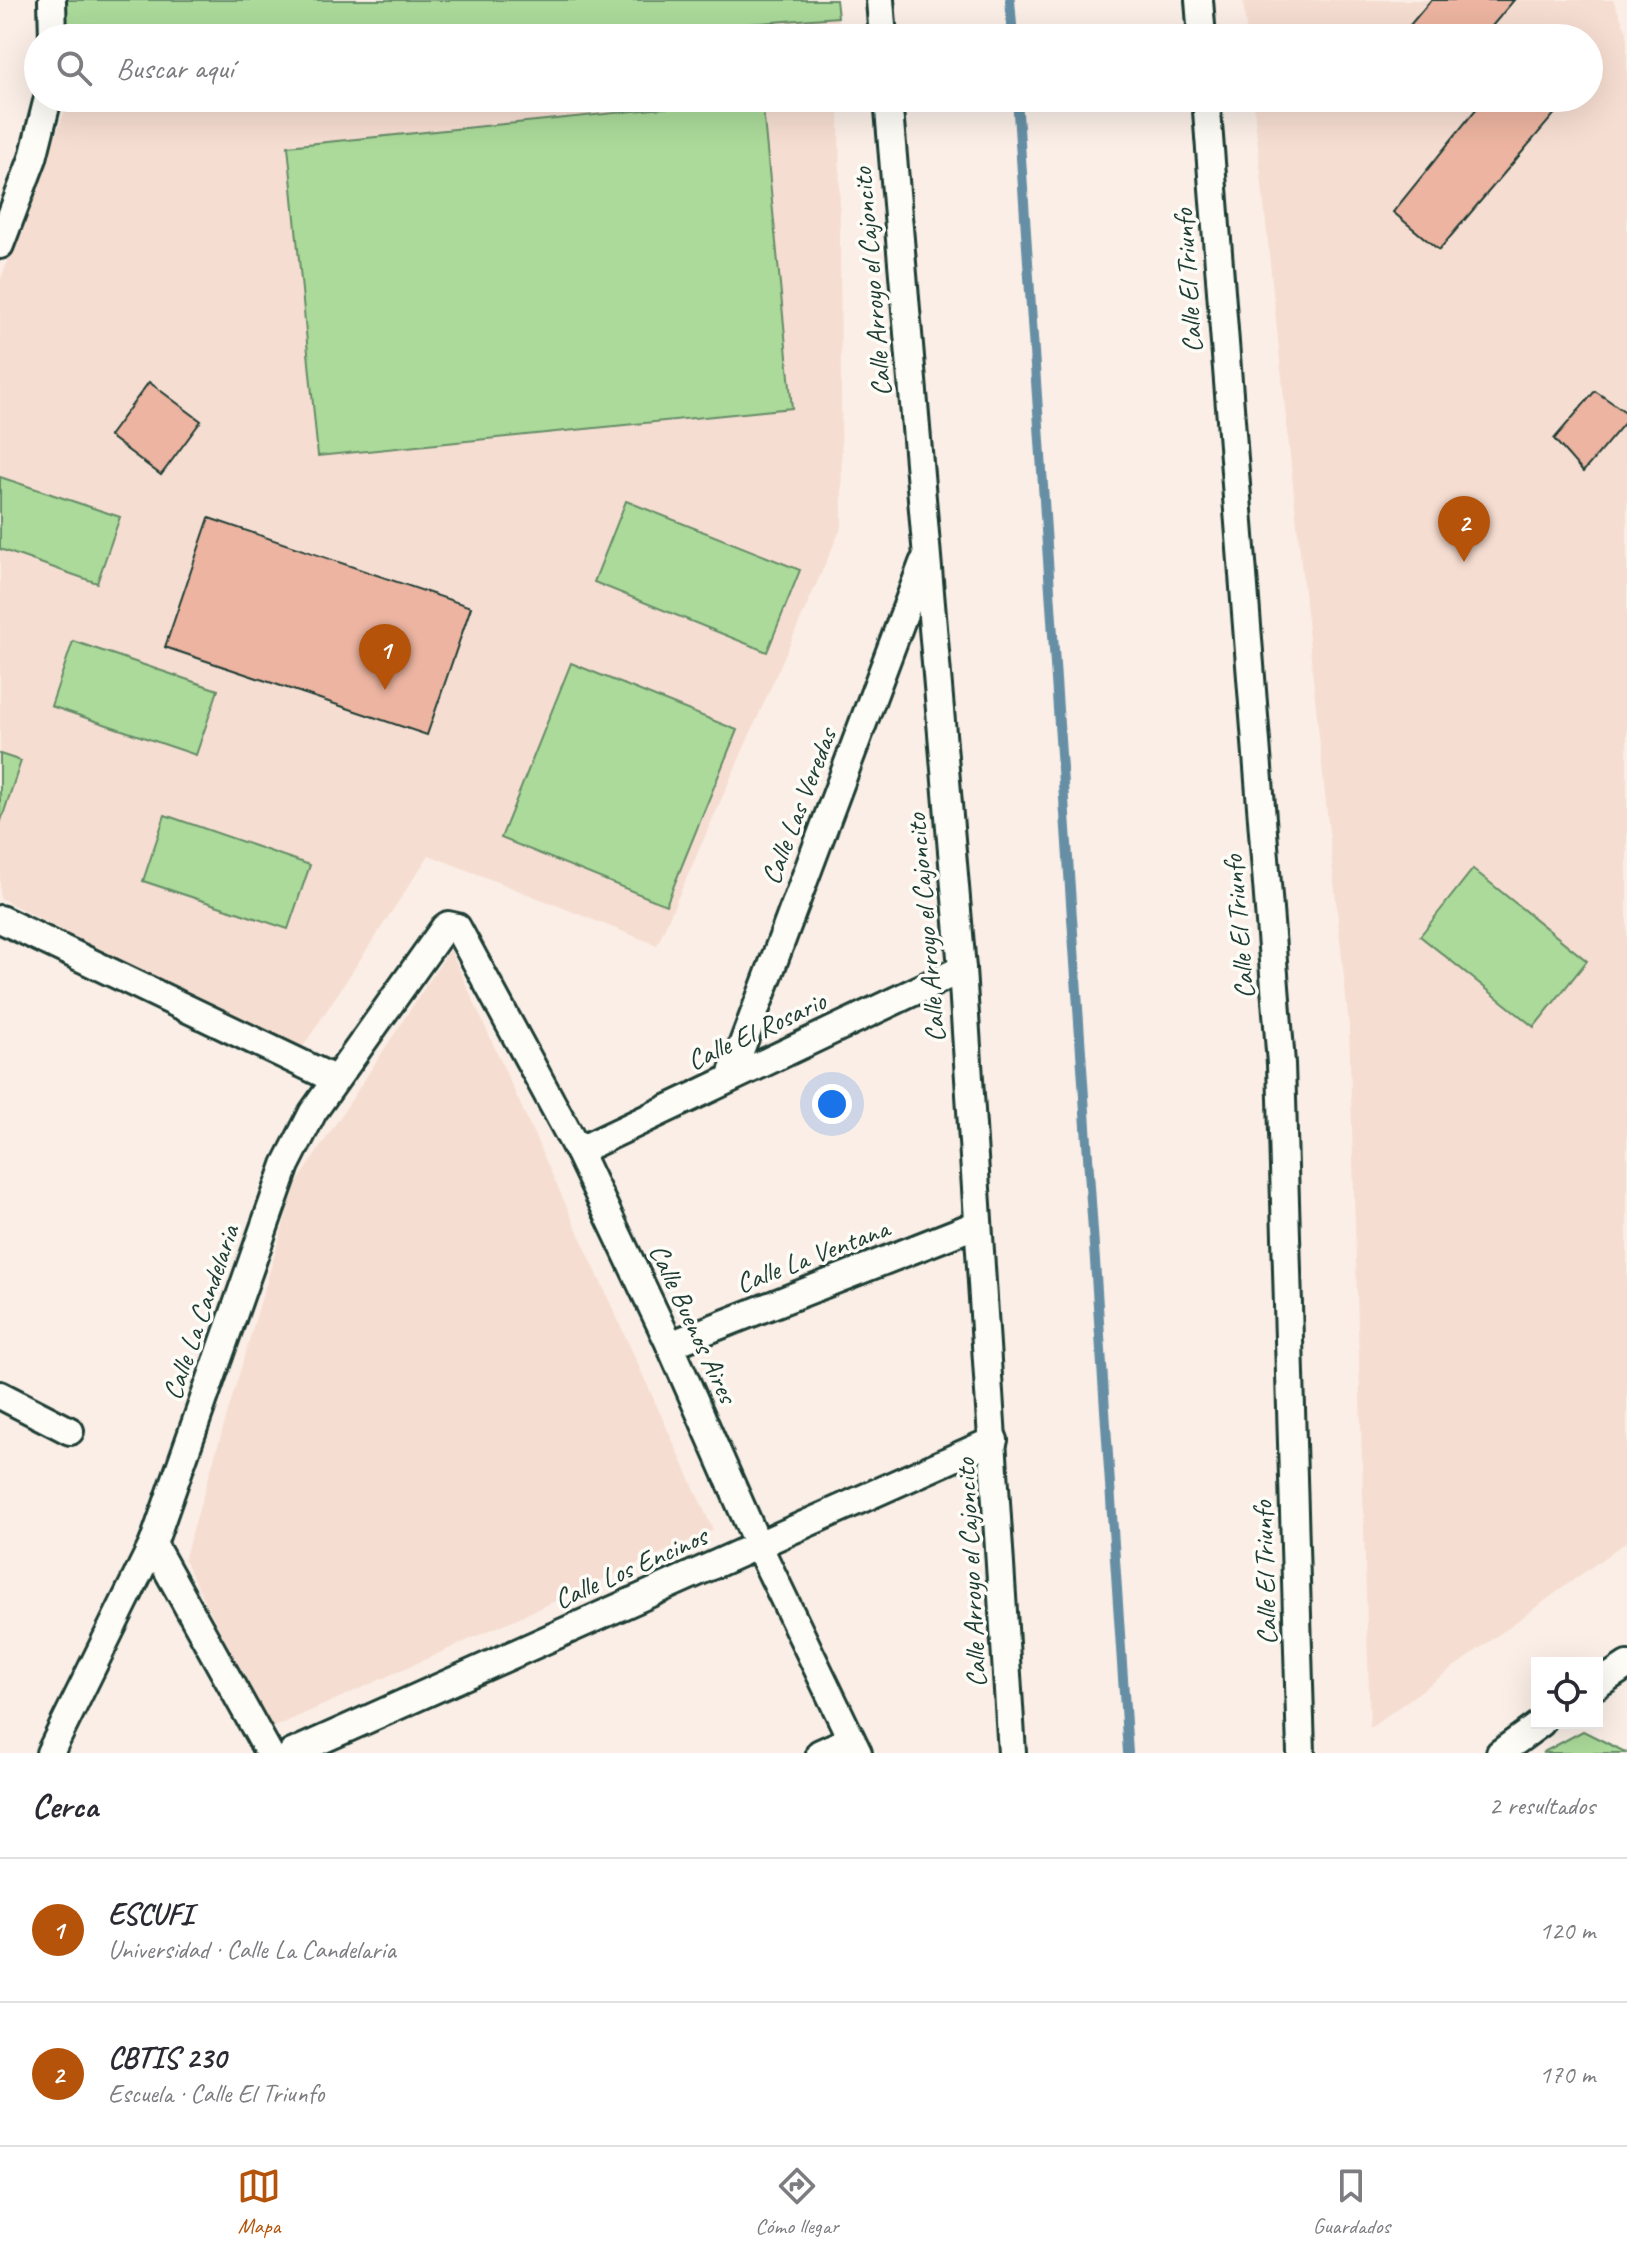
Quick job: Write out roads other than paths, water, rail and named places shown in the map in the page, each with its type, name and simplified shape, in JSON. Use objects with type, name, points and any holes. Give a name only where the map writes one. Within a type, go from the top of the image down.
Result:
[{"type":"street","points":[[42,0],[51,24]]},
{"type":"street","points":[[52,0],[53,24]]},
{"type":"street","points":[[880,0],[882,24]]},
{"type":"street","points":[[1199,0],[1201,24]]},
{"type":"street","points":[[0,245],[33,158],[44,112]]},
{"type":"street","name":"Calle Arroyo el Cajoncito","points":[[889,112],[962,969],[1012,1753]]},
{"type":"street","name":"Calle El Triunfo","points":[[1207,112],[1281,1064],[1301,1753]]},
{"type":"street","name":"Calle Las Veredas","points":[[730,1078],[926,556]]},
{"type":"street","points":[[0,919],[334,1079]]},
{"type":"street","name":"Calle La Candelaria","points":[[50,1753],[153,1544],[286,1165],[334,1079],[444,928],[448,925],[457,927]]},
{"type":"street","name":"Calle Buenos Aires","points":[[457,927],[578,1151],[670,1345],[758,1545],[854,1746]]},
{"type":"street","name":"Calle El Rosario","points":[[578,1151],[962,969]]},
{"type":"street","name":"Calle La Ventana","points":[[670,1345],[978,1224]]},
{"type":"street","points":[[0,1395],[70,1431]]},
{"type":"street","name":"Calle Los Encinos","points":[[292,1753],[994,1440]]},
{"type":"street","points":[[153,1544],[269,1753]]},
{"type":"street","points":[[1603,1681],[1627,1665]]},
{"type":"street","points":[[1500,1753],[1533,1729]]},
{"type":"street","points":[[820,1753],[854,1746]]},
{"type":"waterway","points":[[1010,0],[1012,24]]},
{"type":"waterway","points":[[1018,112],[1128,1753]]},
{"type":"place","name":"CBTIS 230","points":[[1464,562]]},
{"type":"place","name":"ESCUFI","points":[[385,690]]}]
